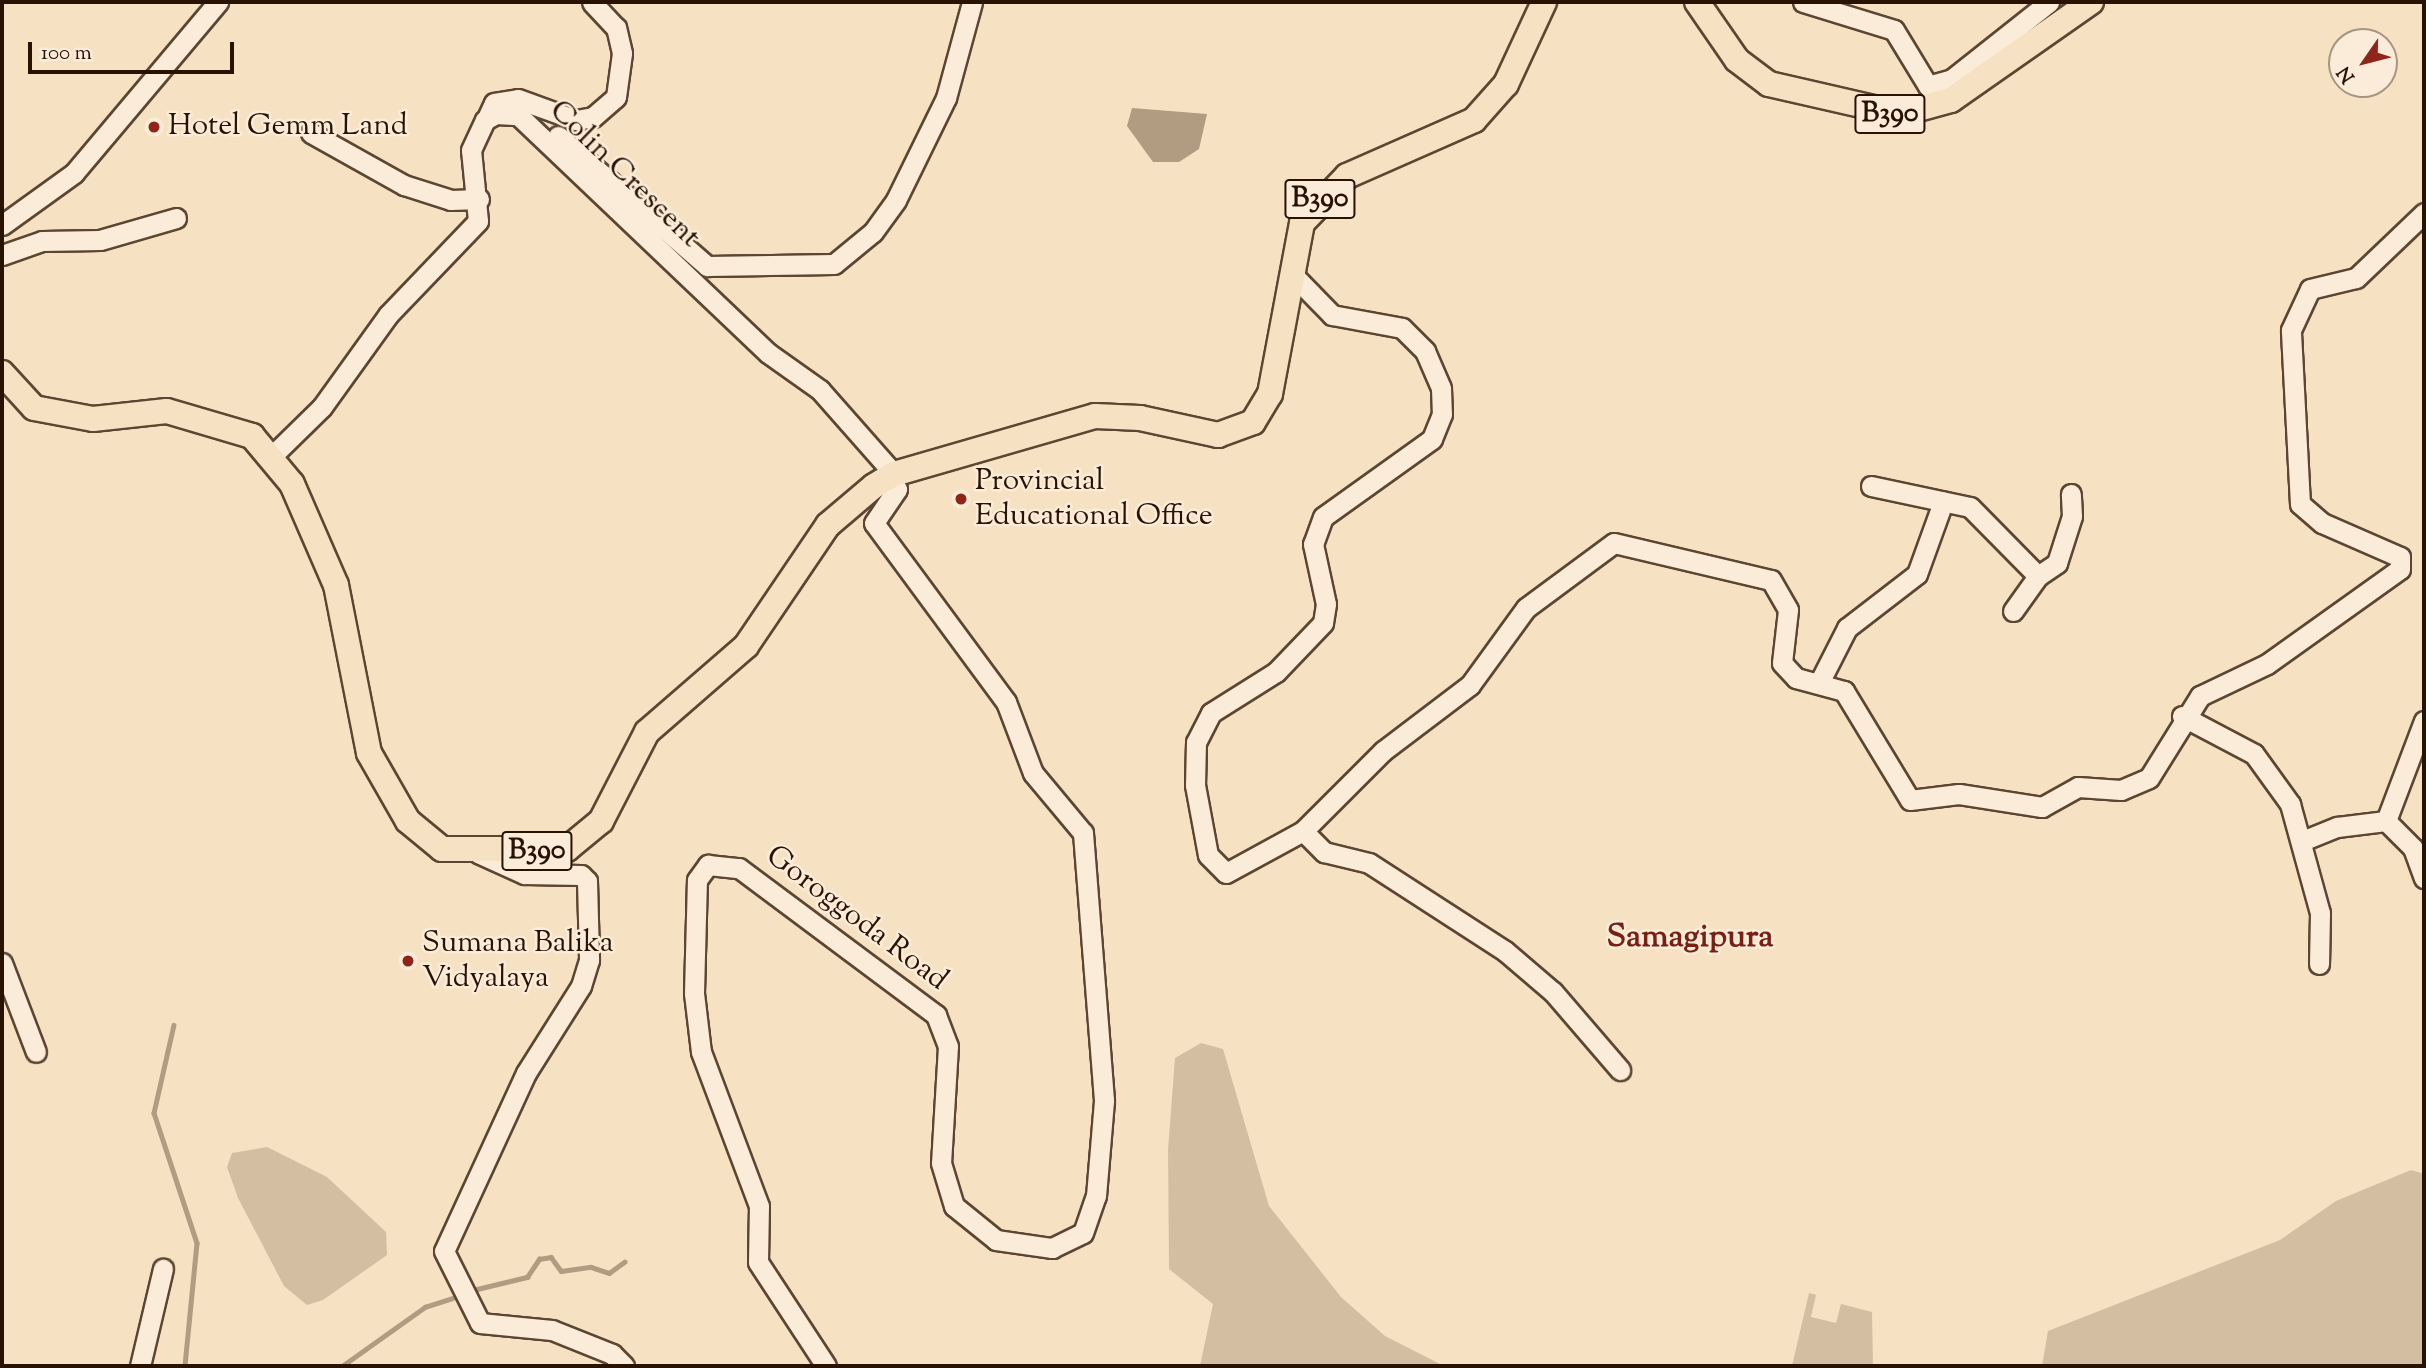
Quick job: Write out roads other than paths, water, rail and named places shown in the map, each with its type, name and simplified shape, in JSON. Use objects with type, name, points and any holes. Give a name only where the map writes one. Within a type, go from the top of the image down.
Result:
[{"type":"main road","name":"B390","points":[[2,373],[34,408],[93,419],[167,411],[232,426],[272,456],[292,484],[336,585],[380,781],[408,821],[442,849],[478,853],[558,850],[586,839],[647,732],[746,646],[828,525],[892,476],[1095,416],[1140,418],[1217,435],[1240,430],[1270,394],[1291,273],[1293,245],[1317,202],[1348,176],[1461,130],[1490,105],[1544,2]]},
{"type":"main road","name":"B390","points":[[1697,2],[1737,60],[1769,84],[1900,114],[1951,100],[2091,2]]},
{"type":"street","points":[[2,225],[74,173],[218,2]]},
{"type":"street","points":[[272,456],[321,407],[388,315],[478,221],[479,199],[471,150],[494,103],[519,99],[576,120],[593,117],[616,97],[622,53],[616,28],[592,2]]},
{"type":"street","points":[[517,116],[546,127],[707,266],[834,264],[873,232],[896,200],[946,97],[972,2]]},
{"type":"street","points":[[1803,2],[1894,30],[1919,82],[1928,86],[1952,79],[2049,2]]},
{"type":"street","name":"Colin Crescent","points":[[485,120],[517,116],[768,353],[820,390],[892,476]]},
{"type":"street","points":[[311,133],[404,185],[451,200],[479,199]]},
{"type":"street","points":[[1291,273],[1332,315],[1402,328],[1425,351],[1441,388],[1442,414],[1432,439],[1324,517],[1313,544],[1326,604],[1323,623],[1276,672],[1211,713],[1196,742],[1195,785],[1214,867],[1234,870],[1303,831],[1384,751],[1470,685],[1526,608],[1614,543],[1770,580],[1788,610],[1782,663],[1796,678],[1844,691],[1916,802],[1959,794],[2042,807],[2078,788],[2121,790],[2149,778],[2182,716],[2200,696],[2267,664],[2400,569],[2400,557],[2322,523],[2300,504],[2291,330],[2309,289],[2356,278],[2400,229],[2424,213]]},
{"type":"street","points":[[2,255],[42,241],[100,240],[176,218]]},
{"type":"street","name":"Goroggoda Road","points":[[825,1366],[758,1262],[759,1206],[701,1052],[694,993],[697,880],[708,865],[739,868],[936,1015],[948,1046],[941,1163],[954,1206],[996,1240],[1052,1248],[1083,1233],[1096,1196],[1104,1100],[1083,833],[1075,816],[1033,774],[1006,702],[878,529],[877,512],[897,489],[892,476]]},
{"type":"street","points":[[1871,486],[1970,507],[2038,576]]},
{"type":"street","points":[[2013,611],[2038,576],[2057,563],[2072,516],[2071,494]]},
{"type":"street","points":[[1819,683],[1847,628],[1917,574],[1943,502]]},
{"type":"street","points":[[2182,716],[2254,754],[2290,804],[2320,913],[2319,964]]},
{"type":"street","points":[[2386,821],[2424,721]]},
{"type":"street","points":[[2302,841],[2337,827],[2386,821]]},
{"type":"street","points":[[2386,821],[2413,848],[2424,878]]},
{"type":"street","points":[[1303,831],[1324,852],[1369,863],[1506,951],[1553,992],[1620,1070]]},
{"type":"street","points":[[478,853],[524,874],[581,876],[587,881],[589,960],[581,986],[526,1073],[444,1251],[480,1323],[552,1330],[612,1354],[624,1366]]},
{"type":"street","points":[[2,963],[36,1052]]},
{"type":"street","points":[[140,1366],[163,1269]]},
{"type":"waterway","points":[[174,1025],[154,1113],[197,1243],[185,1366]]},
{"type":"waterway","points":[[473,1290],[527,1277],[539,1259],[551,1257],[561,1271],[591,1267],[609,1273],[624,1262]]},
{"type":"waterway","points":[[342,1366],[425,1307],[453,1298]]},
{"type":"place","name":"Hotel Gemm Land","points":[[154,127]]},
{"type":"place","name":"Provincial Educational Office","points":[[961,499]]},
{"type":"place","name":"Sumana Balika Vidyalaya","points":[[408,961]]},
{"type":"district","name":"Samagipura","points":[[1690,939]]}]
